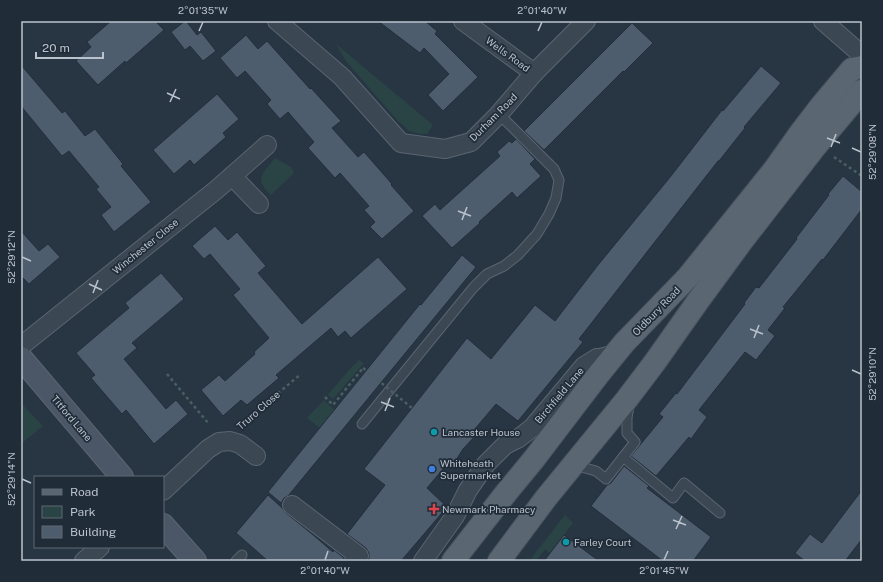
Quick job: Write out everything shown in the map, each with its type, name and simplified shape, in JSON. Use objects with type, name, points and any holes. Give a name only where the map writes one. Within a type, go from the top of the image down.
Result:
[{"type":"main road","name":"Oldbury Road","points":[[453,561],[624,343],[688,277],[774,170],[821,106],[852,69],[862,67]]},
{"type":"main road","points":[[499,561],[546,498],[627,399],[742,241],[862,92]]},
{"type":"street","name":"Durham Road","points":[[277,21],[342,76],[401,143],[445,149],[471,142],[499,114],[534,73],[586,21]]},
{"type":"street","name":"Wells Road","points":[[463,21],[534,73]]},
{"type":"street","points":[[823,21],[862,55]]},
{"type":"street","name":"Winchester Close","points":[[21,346],[216,190],[267,145]]},
{"type":"street","points":[[232,176],[259,204]]},
{"type":"street","name":"Birchfield Lane","points":[[423,561],[450,525],[468,490],[486,464],[505,445],[519,438],[533,427],[584,366],[597,358],[616,354]]},
{"type":"street","name":"Titford Lane","points":[[21,358],[121,476]]},
{"type":"street","name":"Truro Close","points":[[164,490],[208,449],[219,442],[230,441],[240,444],[256,456]]},
{"type":"street","points":[[292,505],[359,556],[354,561]]},
{"type":"street","points":[[164,526],[196,560]]},
{"type":"street","points":[[84,561],[99,548]]},
{"type":"lane","points":[[362,424],[473,288],[487,274],[504,266],[518,255],[537,234],[549,214],[556,198],[559,180],[554,169],[499,114]]},
{"type":"lane","points":[[573,464],[596,471],[606,479],[635,442],[626,433],[629,407],[627,399]]},
{"type":"lane","points":[[623,457],[673,498],[684,483],[720,513]]},
{"type":"path","points":[[818,145],[862,176]]},
{"type":"path","points":[[325,397],[333,405],[363,368],[412,408]]},
{"type":"path","points":[[167,374],[212,428]]},
{"type":"path","name":"Truro Close","points":[[236,428],[301,374]]},
{"type":"green space","points":[[336,44],[433,125],[427,134],[409,131],[397,120],[346,61]]},
{"type":"green space","points":[[275,158],[291,167],[294,173],[271,195],[262,185],[261,180],[264,172]]},
{"type":"green space","points":[[359,360],[364,363],[333,399],[328,395]]},
{"type":"green space","points":[[324,400],[335,410],[320,428],[307,418]]},
{"type":"green space","points":[[21,403],[43,426],[21,444]]},
{"type":"green space","points":[[565,515],[573,523],[550,553],[545,549],[536,561],[529,561]]},
{"type":"building","points":[[111,21],[155,21],[164,30],[98,85],[76,61],[91,47],[87,42]]},
{"type":"building","points":[[185,21],[197,35],[201,32],[216,51],[203,61],[190,46],[185,50],[171,32]]},
{"type":"building","points":[[378,21],[425,21],[437,31],[435,34],[478,77],[443,111],[428,95],[449,74],[424,48],[420,53]]},
{"type":"building","points":[[632,23],[653,43],[544,150],[524,131]]},
{"type":"building","points":[[246,35],[258,49],[267,41],[341,121],[332,128],[358,157],[364,152],[414,211],[382,239],[370,227],[375,222],[364,210],[369,206],[340,173],[335,178],[308,148],[314,142],[288,112],[280,119],[267,104],[271,100],[245,71],[237,78],[220,58]]},
{"type":"building","points":[[21,65],[62,113],[65,111],[85,136],[95,129],[123,164],[121,166],[151,202],[114,232],[101,215],[111,207],[96,189],[99,187],[69,151],[62,156],[21,106]]},
{"type":"building","name":"Lancaster House","points":[[761,66],[781,83],[744,127],[745,128],[579,339],[583,342],[518,421],[496,404],[474,430],[477,434],[463,449],[453,465],[449,462],[427,488],[447,507],[401,561],[368,561],[369,553],[366,548],[347,534],[385,485],[364,469],[467,338],[491,359],[535,305],[555,321],[722,110],[723,111]]},
{"type":"building","points":[[217,94],[239,119],[223,133],[226,137],[194,165],[190,160],[174,174],[153,150]]},
{"type":"building","points":[[516,139],[535,159],[530,164],[541,176],[517,198],[512,192],[452,248],[422,216],[435,204],[440,210],[500,156],[497,152],[509,141],[512,143]]},
{"type":"building","points":[[843,176],[862,192],[862,209],[823,260],[822,259],[783,307],[785,308],[768,330],[775,336],[756,360],[745,352],[699,410],[707,417],[691,439],[689,437],[656,476],[631,456],[663,417],[659,414],[676,393],[677,394],[745,304],[744,303],[756,287],[759,288],[797,239],[796,238],[829,195],[828,194]]},
{"type":"building","points":[[215,226],[228,240],[237,232],[266,266],[258,273],[302,324],[378,257],[407,289],[351,338],[345,331],[338,337],[331,328],[276,375],[279,378],[247,405],[241,400],[223,416],[201,390],[219,375],[225,381],[255,354],[254,352],[269,338],[233,295],[240,289],[210,254],[204,259],[192,246]]},
{"type":"building","points":[[21,231],[39,251],[48,244],[60,257],[29,284],[21,276]]},
{"type":"building","points":[[462,255],[476,267],[281,503],[268,492],[420,304],[421,305]]},
{"type":"building","points":[[161,273],[184,299],[132,343],[137,348],[124,359],[166,409],[176,400],[188,414],[154,444],[126,410],[122,414],[91,378],[95,375],[76,353],[129,308],[125,303]]},
{"type":"building","points":[[624,466],[649,486],[647,488],[711,537],[693,561],[663,561],[591,506]]},
{"type":"building","points":[[862,490],[862,539],[845,561],[805,561],[795,553],[810,534],[822,543]]},
{"type":"building","points":[[268,495],[286,513],[333,552],[334,550],[344,558],[344,561],[268,561],[236,533]]},
{"type":"building","name":"Farley Court","points":[[564,535],[599,561],[544,561]]},
{"type":"place","name":"Lancaster House","points":[[434,432]]},
{"type":"place","name":"Whiteheath Supermarket","points":[[432,469]]},
{"type":"place","name":"Newmark Pharmacy","points":[[434,509]]},
{"type":"place","name":"Farley Court","points":[[566,542]]}]
